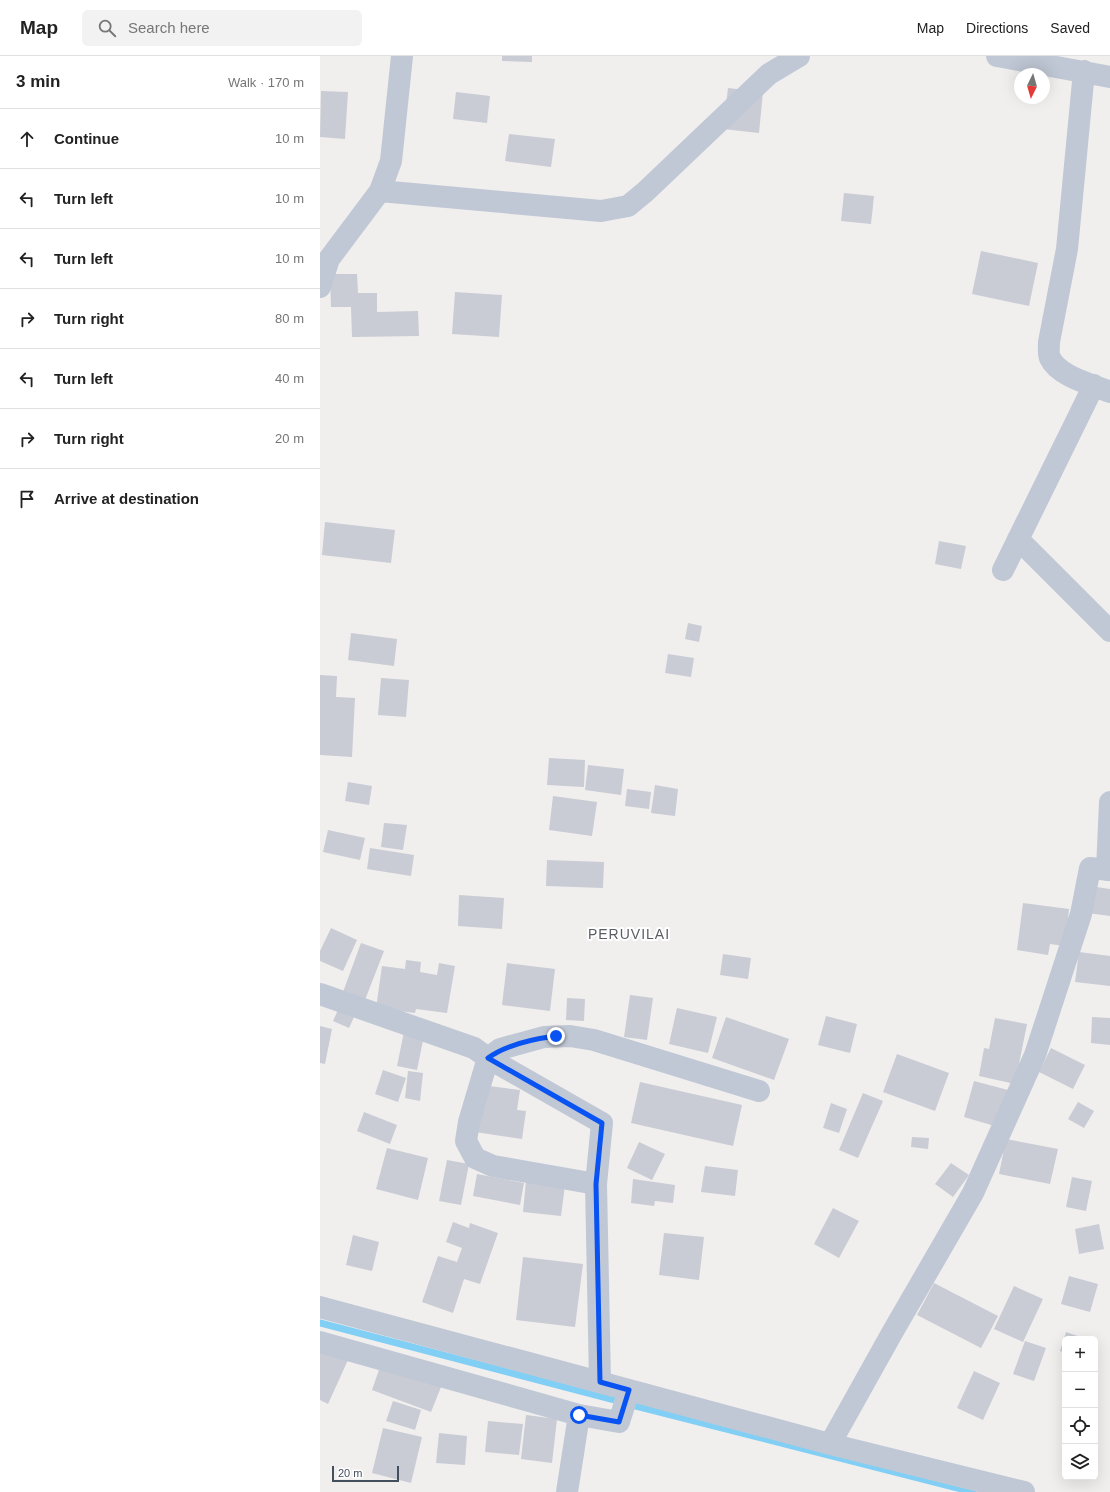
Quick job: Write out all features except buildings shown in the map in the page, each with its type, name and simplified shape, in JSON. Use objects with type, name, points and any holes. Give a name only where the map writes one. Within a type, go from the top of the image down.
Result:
[{"type":"street","points":[[320,287],[329,259],[380,191],[391,161],[402,56]]},
{"type":"street","points":[[380,191],[601,211],[628,206],[645,192],[769,74],[799,56]]},
{"type":"street","points":[[997,56],[1110,77]]},
{"type":"street","points":[[1003,570],[1102,388],[1067,374],[1056,367],[1049,356],[1049,342],[1067,248],[1084,71]]},
{"type":"street","points":[[1018,540],[1110,631]]},
{"type":"street","points":[[830,1444],[896,1326],[973,1194],[1035,1055],[1081,914],[1090,868],[1108,870],[1110,802]]},
{"type":"street","points":[[320,994],[474,1048],[488,1058],[602,1123],[596,1184],[600,1382]]},
{"type":"street","points":[[596,1184],[493,1166],[475,1158],[466,1141],[469,1122],[488,1058],[500,1049],[544,1037],[570,1036],[594,1040],[759,1091]]},
{"type":"street","points":[[320,1307],[830,1444],[1024,1492]]},
{"type":"street","points":[[320,1342],[579,1415],[619,1422],[629,1390]]},
{"type":"street","points":[[566,1492],[579,1415]]},
{"type":"waterway","points":[[320,1323],[615,1400]]},
{"type":"waterway","points":[[632,1405],[973,1492]]},
{"type":"district","name":"PERUVILAI","points":[[629,934]]},
{"type":"route","points":[[556,1036],[544,1037],[500,1049],[488,1058],[602,1123],[596,1184],[600,1382],[629,1390],[619,1422],[579,1415]]}]
